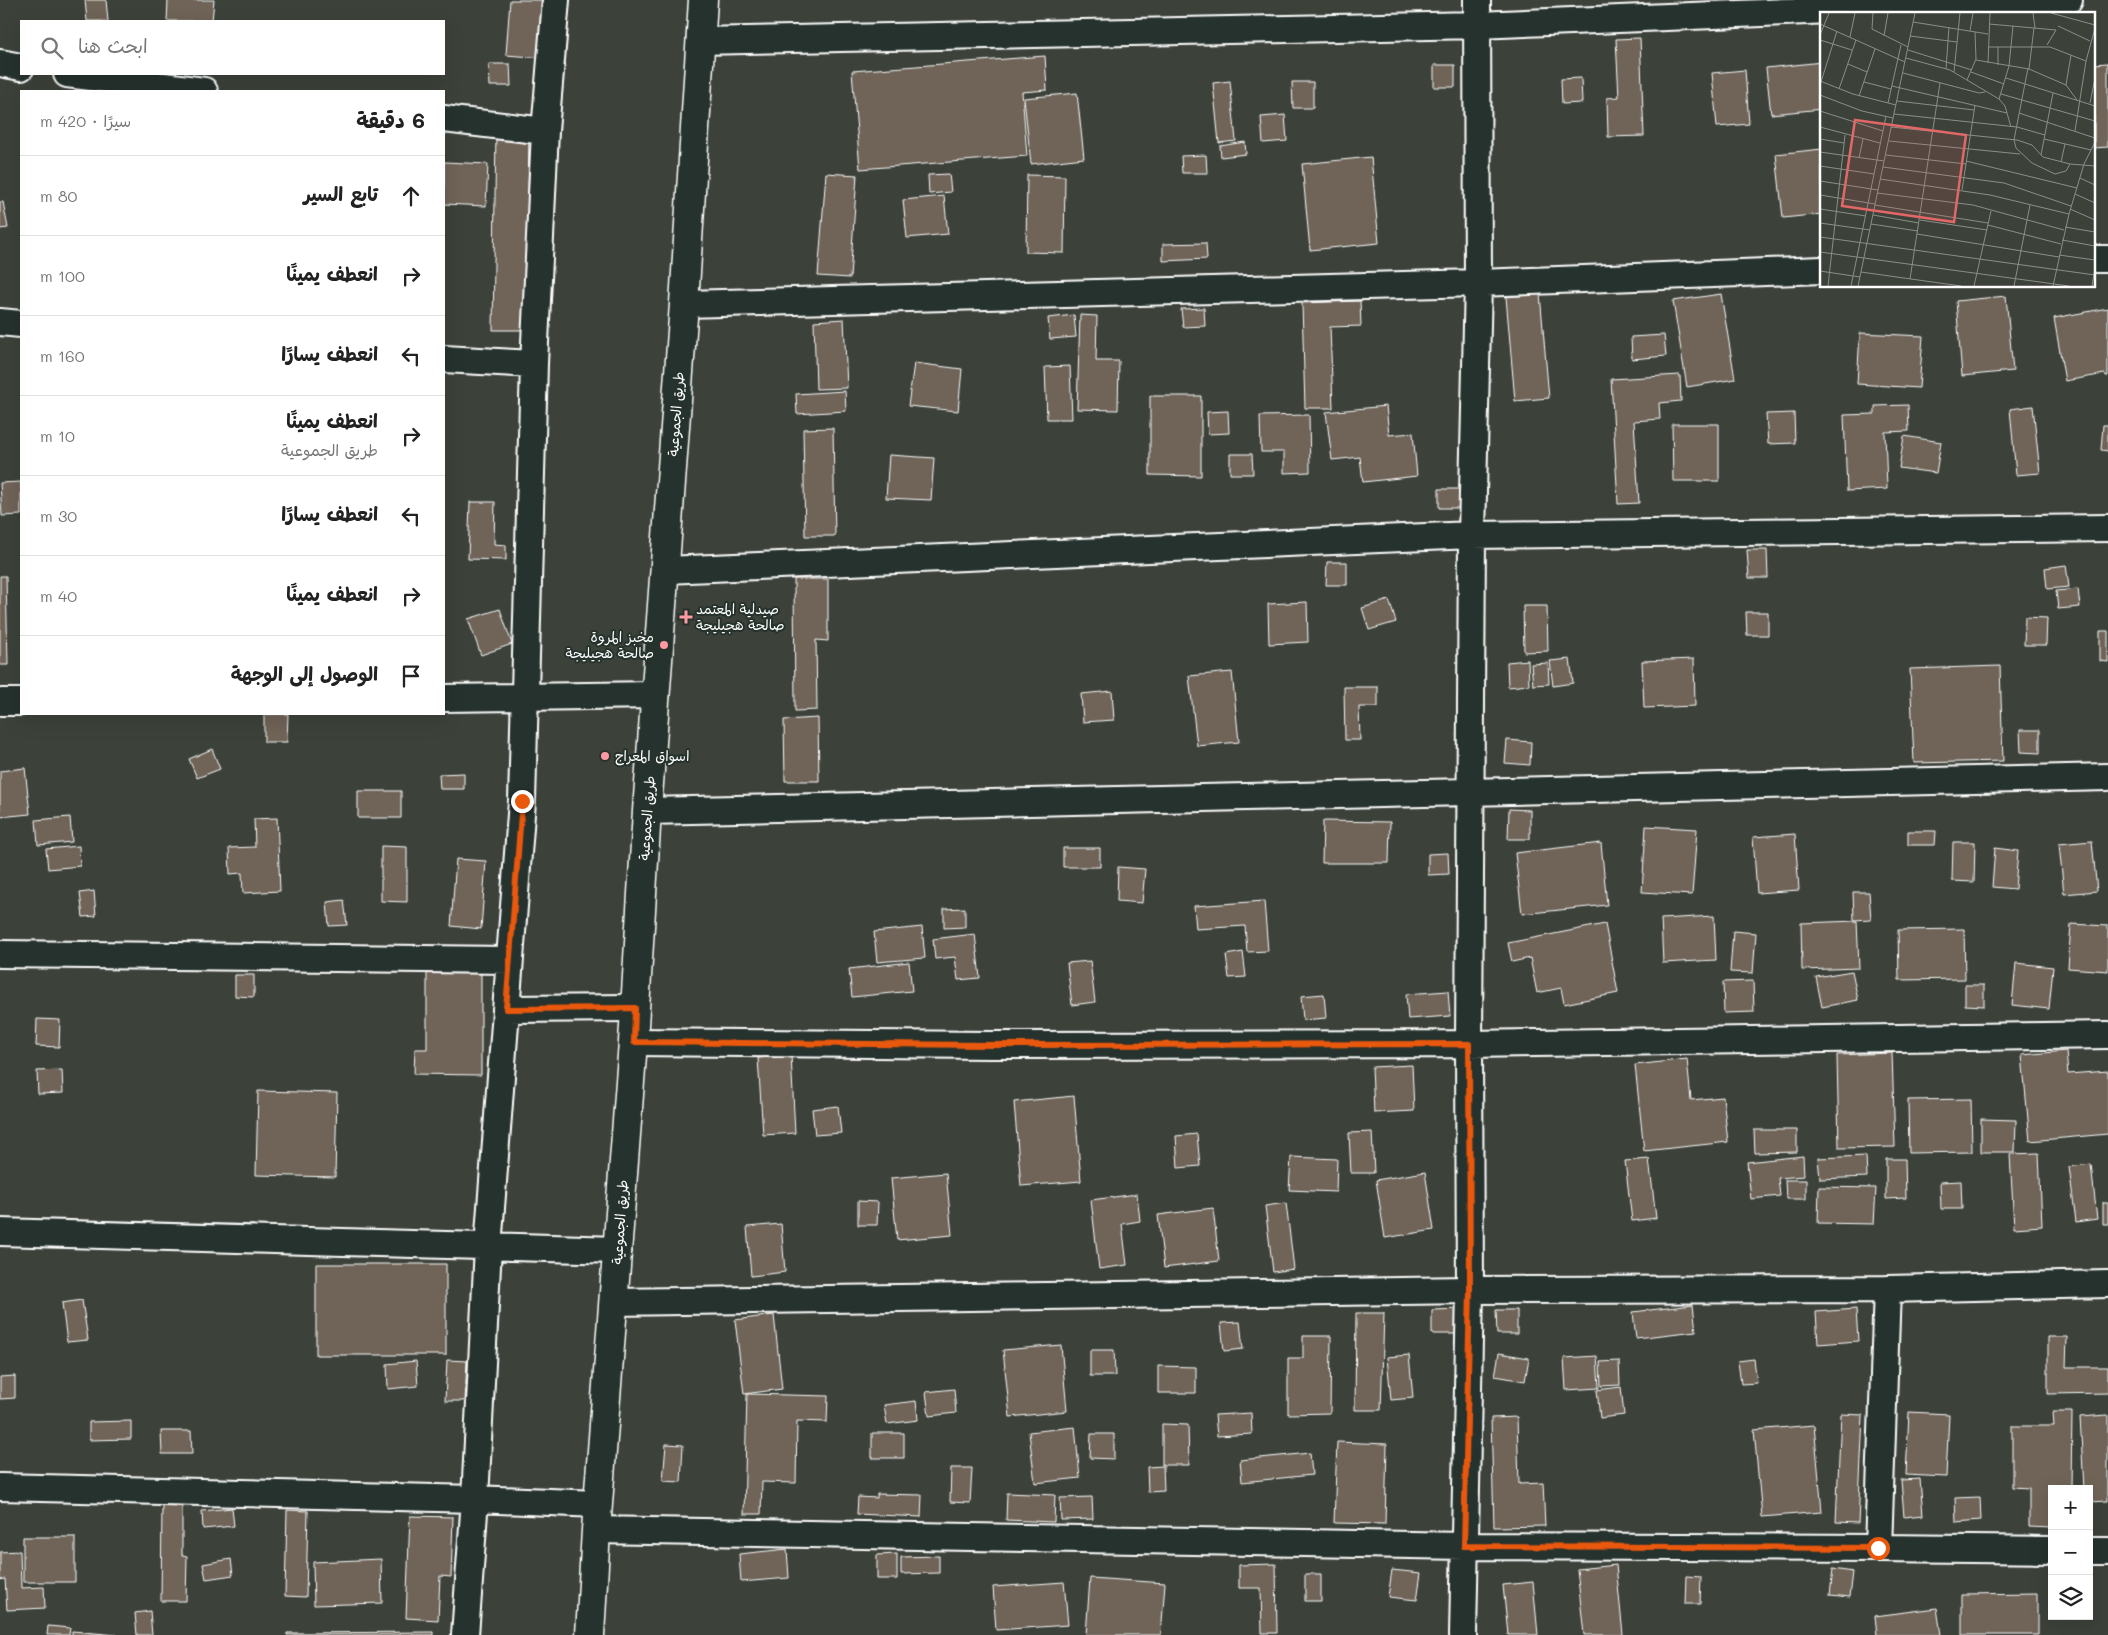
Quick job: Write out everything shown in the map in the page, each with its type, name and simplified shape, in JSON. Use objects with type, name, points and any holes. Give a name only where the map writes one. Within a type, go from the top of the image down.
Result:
[{"type":"main road","name":"طريق الجموعية","points":[[590,1635],[597,1517],[634,1042],[647,810],[684,304],[703,0]]},
{"type":"street","points":[[465,1635],[475,1499],[488,1247],[522,801],[534,364],[545,131],[556,0]]},
{"type":"street","points":[[700,41],[1477,12],[2069,0]]},
{"type":"street","points":[[1463,1635],[1470,1290],[1469,1044],[1472,791],[1472,535],[1478,283],[1477,12]]},
{"type":"street","points":[[0,63],[20,67]]},
{"type":"street","points":[[75,75],[196,90]]},
{"type":"street","points":[[445,119],[545,131]]},
{"type":"street","points":[[684,304],[1478,283],[1820,270]]},
{"type":"street","points":[[0,322],[20,324]]},
{"type":"street","points":[[445,359],[534,364]]},
{"type":"street","points":[[665,570],[1472,535],[2108,528]]},
{"type":"street","points":[[445,698],[656,695]]},
{"type":"street","points":[[0,702],[20,702]]},
{"type":"street","points":[[647,810],[2108,777]]},
{"type":"street","points":[[0,954],[509,960]]},
{"type":"street","points":[[506,1009],[635,1008]]},
{"type":"street","points":[[634,1042],[990,1045],[1469,1044],[2108,1035]]},
{"type":"street","points":[[0,1232],[618,1250]]},
{"type":"street","points":[[613,1302],[1470,1290],[1887,1289],[2108,1284]]},
{"type":"street","points":[[1878,1548],[1887,1289]]},
{"type":"street","points":[[0,1487],[475,1499],[597,1517],[1464,1546],[2048,1550]]},
{"type":"street","points":[[2093,1551],[2108,1551]]},
{"type":"building","points":[[85,0],[106,0],[108,20],[87,20]]},
{"type":"building","points":[[168,0],[214,0],[212,20],[167,20]]},
{"type":"building","points":[[510,0],[550,0],[546,58],[506,55]]},
{"type":"building","points":[[1640,38],[1644,136],[1608,137],[1607,98],[1619,97],[1616,39]]},
{"type":"building","points":[[1045,56],[1047,90],[1022,92],[1027,156],[860,169],[852,71]]},
{"type":"building","points":[[1820,62],[1820,109],[1771,114],[1766,68]]},
{"type":"building","points":[[2108,63],[2108,147],[2096,148],[2096,64]]},
{"type":"building","points":[[489,64],[510,64],[511,86],[490,86]]},
{"type":"building","points":[[1434,65],[1455,65],[1455,87],[1434,87]]},
{"type":"building","points":[[1745,70],[1749,124],[1717,127],[1712,73]]},
{"type":"building","points":[[1581,78],[1582,103],[1562,104],[1561,79]]},
{"type":"building","points":[[1230,81],[1236,141],[1219,143],[1213,83]]},
{"type":"building","points":[[1292,82],[1313,82],[1313,108],[1293,108]]},
{"type":"building","points":[[1077,93],[1084,158],[1031,164],[1024,98]]},
{"type":"building","points":[[1285,115],[1287,141],[1263,143],[1261,117]]},
{"type":"building","points":[[496,132],[529,133],[526,330],[493,330]]},
{"type":"building","points":[[1245,142],[1246,154],[1221,157],[1220,146]]},
{"type":"building","points":[[1820,149],[1820,214],[1783,218],[1776,154]]},
{"type":"building","points":[[1206,155],[1207,173],[1182,173],[1181,156]]},
{"type":"building","points":[[1371,157],[1379,243],[1310,250],[1302,164]]},
{"type":"building","points":[[445,162],[488,164],[486,206],[445,204]]},
{"type":"building","points":[[826,173],[857,175],[850,278],[818,276]]},
{"type":"building","points":[[949,174],[951,192],[929,194],[928,175]]},
{"type":"building","points":[[1027,175],[1065,176],[1064,253],[1026,252]]},
{"type":"building","points":[[944,196],[948,234],[907,238],[903,200]]},
{"type":"building","points":[[0,202],[3,202],[8,228],[0,229]]},
{"type":"building","points":[[1206,243],[1207,259],[1163,261],[1163,244]]},
{"type":"building","points":[[1540,294],[1549,398],[1515,401],[1506,297]]},
{"type":"building","points":[[1721,294],[1735,379],[1687,387],[1673,301]]},
{"type":"building","points":[[2006,296],[2013,371],[1962,376],[1956,301]]},
{"type":"building","points":[[1360,301],[1361,326],[1330,327],[1333,408],[1305,408],[1302,303]]},
{"type":"building","points":[[1204,308],[1205,326],[1183,327],[1181,309]]},
{"type":"building","points":[[2108,308],[2108,376],[2105,374],[2065,381],[2054,318]]},
{"type":"building","points":[[1074,315],[1076,337],[1050,339],[1048,318]]},
{"type":"building","points":[[1080,315],[1097,316],[1096,361],[1119,361],[1118,410],[1077,409]]},
{"type":"building","points":[[844,319],[847,388],[816,389],[814,321]]},
{"type":"building","points":[[1860,333],[1923,336],[1919,388],[1857,384]]},
{"type":"building","points":[[1664,335],[1666,356],[1632,359],[1631,337]]},
{"type":"building","points":[[914,363],[962,369],[958,411],[908,406]]},
{"type":"building","points":[[1070,366],[1072,419],[1047,419],[1045,367]]},
{"type":"building","points":[[1680,375],[1681,401],[1659,403],[1660,419],[1634,421],[1639,503],[1618,504],[1611,379]]},
{"type":"building","points":[[845,391],[846,411],[797,414],[796,394]]},
{"type":"building","points":[[1150,396],[1201,396],[1201,476],[1150,475]]},
{"type":"building","points":[[1908,405],[1909,431],[1885,432],[1887,489],[1847,491],[1844,415],[1875,414],[1875,406]]},
{"type":"building","points":[[1386,406],[1389,435],[1413,433],[1417,476],[1363,482],[1360,457],[1332,460],[1326,412]]},
{"type":"building","points":[[2033,406],[2040,473],[2016,475],[2010,409]]},
{"type":"building","points":[[1228,411],[1229,433],[1208,434],[1207,412]]},
{"type":"building","points":[[1794,413],[1795,443],[1768,444],[1766,414]]},
{"type":"building","points":[[1309,415],[1310,472],[1284,473],[1284,452],[1261,452],[1260,416]]},
{"type":"building","points":[[1672,424],[1719,424],[1719,481],[1673,481]]},
{"type":"building","points":[[2103,425],[2108,425],[2108,451],[2101,450]]},
{"type":"building","points":[[833,428],[835,536],[805,536],[803,429]]},
{"type":"building","points":[[1904,436],[1941,442],[1936,473],[1899,468]]},
{"type":"building","points":[[1230,454],[1252,454],[1253,474],[1230,474]]},
{"type":"building","points":[[889,455],[934,458],[931,500],[886,498]]},
{"type":"building","points":[[20,482],[20,515],[2,516],[0,483]]},
{"type":"building","points":[[1439,489],[1459,489],[1459,508],[1439,508]]},
{"type":"building","points":[[470,502],[495,502],[494,544],[506,545],[506,560],[468,559]]},
{"type":"building","points":[[1747,550],[1767,550],[1768,578],[1749,578]]},
{"type":"building","points":[[1327,562],[1347,562],[1347,585],[1326,585]]},
{"type":"building","points":[[2066,565],[2069,587],[2047,589],[2045,568]]},
{"type":"building","points":[[0,576],[6,576],[8,665],[0,665]]},
{"type":"building","points":[[794,579],[828,579],[828,641],[816,640],[817,710],[795,711]]},
{"type":"building","points":[[2078,589],[2080,607],[2058,609],[2056,591]]},
{"type":"building","points":[[1389,600],[1396,622],[1369,630],[1362,608]]},
{"type":"building","points":[[1307,602],[1308,642],[1269,644],[1268,604]]},
{"type":"building","points":[[1523,606],[1547,606],[1548,651],[1524,652]]},
{"type":"building","points":[[500,609],[512,644],[481,655],[468,619]]},
{"type":"building","points":[[1746,612],[1768,612],[1768,635],[1747,635]]},
{"type":"building","points":[[2025,617],[2047,618],[2046,645],[2024,645]]},
{"type":"building","points":[[2100,631],[2108,631],[2108,662],[2100,661]]},
{"type":"building","points":[[1570,659],[1573,683],[1553,686],[1550,661]]},
{"type":"building","points":[[1694,659],[1695,706],[1644,708],[1642,661]]},
{"type":"building","points":[[1528,660],[1529,685],[1508,687],[1507,662]]},
{"type":"building","points":[[1548,663],[1549,684],[1533,685],[1531,664]]},
{"type":"building","points":[[2000,666],[2003,761],[1914,763],[1910,669]]},
{"type":"building","points":[[1232,672],[1239,742],[1197,746],[1189,676]]},
{"type":"building","points":[[1344,687],[1378,687],[1378,707],[1359,707],[1360,740],[1345,740]]},
{"type":"building","points":[[1112,691],[1114,720],[1083,722],[1081,694]]},
{"type":"building","points":[[264,715],[288,715],[287,742],[264,742]]},
{"type":"building","points":[[818,718],[819,781],[785,781],[784,720]]},
{"type":"building","points":[[2020,730],[2040,730],[2040,753],[2021,752]]},
{"type":"building","points":[[1507,740],[1531,742],[1530,765],[1505,763]]},
{"type":"building","points":[[212,749],[220,769],[197,778],[189,759]]},
{"type":"building","points":[[25,768],[30,814],[0,817],[0,771]]},
{"type":"building","points":[[464,773],[464,789],[440,789],[439,774]]},
{"type":"building","points":[[358,791],[401,791],[401,818],[358,818]]},
{"type":"building","points":[[1509,809],[1530,810],[1530,839],[1508,839]]},
{"type":"building","points":[[70,817],[72,842],[38,845],[36,820]]},
{"type":"building","points":[[277,818],[280,891],[243,893],[242,873],[230,874],[229,848],[255,847],[254,819]]},
{"type":"building","points":[[1323,821],[1390,822],[1389,863],[1322,863]]},
{"type":"building","points":[[1646,826],[1697,829],[1692,895],[1642,892]]},
{"type":"building","points":[[1908,831],[1936,831],[1935,845],[1908,845]]},
{"type":"building","points":[[1795,834],[1799,890],[1757,893],[1753,837]]},
{"type":"building","points":[[2092,841],[2097,891],[2064,894],[2059,844]]},
{"type":"building","points":[[1953,842],[1975,842],[1974,882],[1952,881]]},
{"type":"building","points":[[1601,843],[1607,905],[1522,914],[1515,853]]},
{"type":"building","points":[[79,846],[80,866],[48,869],[46,849]]},
{"type":"building","points":[[381,846],[407,847],[407,902],[381,901]]},
{"type":"building","points":[[1063,848],[1100,848],[1100,867],[1063,867]]},
{"type":"building","points":[[1995,848],[2018,851],[2015,889],[1992,887]]},
{"type":"building","points":[[1448,853],[1449,874],[1428,875],[1428,854]]},
{"type":"building","points":[[456,859],[486,861],[481,929],[451,926]]},
{"type":"building","points":[[1118,867],[1145,869],[1142,903],[1117,901]]},
{"type":"building","points":[[94,891],[96,916],[83,917],[80,893]]},
{"type":"building","points":[[1853,892],[1869,892],[1871,919],[1854,920]]},
{"type":"building","points":[[344,900],[347,925],[329,926],[327,902]]},
{"type":"building","points":[[1264,901],[1268,951],[1247,952],[1245,926],[1196,929],[1194,906]]},
{"type":"building","points":[[965,908],[965,927],[944,928],[944,909]]},
{"type":"building","points":[[1714,916],[1716,960],[1663,963],[1661,919]]},
{"type":"building","points":[[1857,921],[1859,968],[1802,970],[1801,923]]},
{"type":"building","points":[[1605,924],[1618,993],[1564,1004],[1561,988],[1537,993],[1530,958],[1512,962],[1508,943]]},
{"type":"building","points":[[2071,924],[2108,926],[2108,971],[2068,968]]},
{"type":"building","points":[[922,927],[925,958],[877,962],[874,932]]},
{"type":"building","points":[[1964,929],[1965,979],[1899,980],[1898,930]]},
{"type":"building","points":[[1733,931],[1756,933],[1753,973],[1730,972]]},
{"type":"building","points":[[975,934],[980,978],[958,980],[955,957],[935,959],[933,939]]},
{"type":"building","points":[[1243,952],[1246,977],[1229,978],[1226,955]]},
{"type":"building","points":[[1090,961],[1095,1002],[1072,1005],[1067,963]]},
{"type":"building","points":[[909,962],[912,991],[852,997],[849,969]]},
{"type":"building","points":[[2016,963],[2053,967],[2049,1009],[2012,1005]]},
{"type":"building","points":[[1852,971],[1858,1000],[1822,1007],[1816,977]]},
{"type":"building","points":[[427,973],[481,973],[481,1075],[414,1074],[415,1049],[427,1049]]},
{"type":"building","points":[[235,975],[254,975],[254,997],[235,996]]},
{"type":"building","points":[[1753,981],[1754,1012],[1724,1013],[1723,982]]},
{"type":"building","points":[[1965,985],[1984,985],[1984,1006],[1965,1005]]},
{"type":"building","points":[[1448,991],[1450,1016],[1408,1019],[1406,994]]},
{"type":"building","points":[[1324,994],[1326,1018],[1303,1020],[1301,996]]},
{"type":"building","points":[[37,1019],[60,1020],[59,1047],[36,1046]]},
{"type":"building","points":[[2066,1051],[2068,1074],[2108,1071],[2108,1134],[2030,1141],[2022,1055]]},
{"type":"building","points":[[1892,1053],[1895,1147],[1839,1148],[1837,1055]]},
{"type":"building","points":[[791,1055],[795,1133],[763,1135],[758,1058]]},
{"type":"building","points":[[1687,1059],[1691,1100],[1723,1097],[1728,1142],[1644,1151],[1635,1065]]},
{"type":"building","points":[[1412,1065],[1414,1111],[1374,1113],[1372,1067]]},
{"type":"building","points":[[62,1070],[63,1093],[38,1094],[37,1071]]},
{"type":"building","points":[[258,1091],[337,1093],[335,1177],[256,1175]]},
{"type":"building","points":[[1074,1096],[1081,1181],[1021,1186],[1014,1102]]},
{"type":"building","points":[[1971,1099],[1972,1152],[1909,1153],[1908,1100]]},
{"type":"building","points":[[838,1106],[841,1133],[815,1135],[812,1109]]},
{"type":"building","points":[[1981,1119],[2016,1120],[2015,1152],[1981,1152]]},
{"type":"building","points":[[1754,1130],[1797,1130],[1797,1152],[1755,1153]]},
{"type":"building","points":[[1372,1132],[1374,1173],[1351,1173],[1349,1133]]},
{"type":"building","points":[[1197,1134],[1200,1166],[1178,1168],[1176,1136]]},
{"type":"building","points":[[2039,1153],[2042,1226],[2014,1228],[2010,1154]]},
{"type":"building","points":[[1803,1156],[1804,1176],[1778,1178],[1780,1196],[1751,1199],[1747,1162]]},
{"type":"building","points":[[1866,1156],[1867,1177],[1820,1179],[1818,1158]]},
{"type":"building","points":[[1291,1157],[1337,1159],[1336,1192],[1289,1190]]},
{"type":"building","points":[[1649,1159],[1656,1218],[1632,1221],[1625,1161]]},
{"type":"building","points":[[1886,1159],[1905,1159],[1906,1198],[1886,1199]]},
{"type":"building","points":[[2091,1164],[2097,1219],[2076,1222],[2069,1167]]},
{"type":"building","points":[[1425,1172],[1434,1230],[1385,1238],[1376,1180]]},
{"type":"building","points":[[946,1173],[952,1235],[897,1240],[891,1178]]},
{"type":"building","points":[[1785,1180],[1806,1180],[1806,1199],[1786,1199]]},
{"type":"building","points":[[1961,1181],[1962,1209],[1941,1209],[1940,1182]]},
{"type":"building","points":[[1819,1187],[1876,1188],[1874,1224],[1818,1223]]},
{"type":"building","points":[[1137,1194],[1140,1221],[1122,1224],[1127,1265],[1099,1269],[1091,1200]]},
{"type":"building","points":[[858,1201],[878,1202],[877,1225],[858,1225]]},
{"type":"building","points":[[2103,1202],[2108,1202],[2108,1224],[2103,1224]]},
{"type":"building","points":[[1286,1203],[1294,1269],[1273,1272],[1265,1206]]},
{"type":"building","points":[[1213,1208],[1219,1261],[1164,1268],[1158,1215]]},
{"type":"building","points":[[781,1224],[785,1272],[751,1276],[747,1227]]},
{"type":"building","points":[[316,1264],[446,1264],[446,1355],[316,1355]]},
{"type":"building","points":[[82,1300],[88,1340],[67,1342],[62,1303]]},
{"type":"building","points":[[1693,1305],[1696,1331],[1636,1338],[1633,1312]]},
{"type":"building","points":[[1466,1309],[1465,1334],[1432,1334],[1432,1310]]},
{"type":"building","points":[[1856,1309],[1858,1341],[1818,1344],[1816,1312]]},
{"type":"building","points":[[1496,1310],[1517,1310],[1517,1334],[1497,1334]]},
{"type":"building","points":[[1356,1313],[1384,1313],[1381,1410],[1355,1410]]},
{"type":"building","points":[[774,1315],[782,1389],[744,1394],[735,1320]]},
{"type":"building","points":[[1240,1322],[1243,1349],[1224,1351],[1221,1323]]},
{"type":"building","points":[[1303,1336],[1331,1336],[1330,1413],[1288,1414],[1288,1358],[1303,1358]]},
{"type":"building","points":[[2048,1337],[2067,1337],[2066,1367],[2108,1367],[2108,1393],[2048,1394]]},
{"type":"building","points":[[1061,1345],[1067,1411],[1010,1417],[1003,1350]]},
{"type":"building","points":[[1090,1350],[1114,1350],[1115,1376],[1090,1376]]},
{"type":"building","points":[[1499,1353],[1529,1358],[1525,1381],[1495,1376]]},
{"type":"building","points":[[1409,1355],[1413,1398],[1391,1400],[1387,1357]]},
{"type":"building","points":[[1597,1356],[1599,1388],[1566,1390],[1564,1358]]},
{"type":"building","points":[[1754,1359],[1757,1383],[1741,1384],[1738,1361]]},
{"type":"building","points":[[447,1360],[467,1361],[465,1401],[445,1401]]},
{"type":"building","points":[[416,1361],[418,1386],[388,1389],[387,1364]]},
{"type":"building","points":[[1619,1361],[1620,1385],[1601,1386],[1600,1362]]},
{"type":"building","points":[[1158,1366],[1196,1367],[1196,1393],[1158,1393]]},
{"type":"building","points":[[15,1376],[15,1398],[0,1399],[0,1377]]},
{"type":"building","points":[[1621,1387],[1624,1415],[1600,1418],[1597,1390]]},
{"type":"building","points":[[954,1389],[956,1413],[929,1416],[926,1392]]},
{"type":"building","points":[[747,1394],[828,1396],[827,1422],[797,1421],[796,1483],[762,1482],[761,1514],[744,1514]]},
{"type":"building","points":[[916,1401],[918,1420],[887,1424],[884,1405]]},
{"type":"building","points":[[1909,1412],[1949,1414],[1946,1477],[1906,1475]]},
{"type":"building","points":[[2053,1412],[2072,1412],[2071,1485],[2048,1485],[2048,1528],[2029,1527],[2029,1488],[2012,1487],[2012,1426],[2054,1426]]},
{"type":"building","points":[[1251,1413],[1252,1434],[1217,1436],[1215,1415]]},
{"type":"building","points":[[1841,1414],[1863,1415],[1858,1523],[1836,1522]]},
{"type":"building","points":[[2108,1415],[2108,1501],[2093,1502],[2093,1485],[2084,1485],[2080,1417]]},
{"type":"building","points":[[1517,1417],[1519,1484],[1543,1483],[1545,1526],[1494,1527],[1491,1418]]},
{"type":"building","points":[[131,1421],[131,1439],[89,1440],[89,1422]]},
{"type":"building","points":[[1162,1424],[1188,1425],[1189,1465],[1162,1465]]},
{"type":"building","points":[[1814,1425],[1822,1512],[1762,1517],[1754,1430]]},
{"type":"building","points":[[1075,1427],[1080,1478],[1035,1483],[1029,1432]]},
{"type":"building","points":[[161,1431],[191,1431],[192,1454],[162,1454]]},
{"type":"building","points":[[872,1433],[904,1433],[904,1458],[872,1458]]},
{"type":"building","points":[[1091,1434],[1114,1434],[1114,1459],[1090,1458]]},
{"type":"building","points":[[1337,1442],[1387,1444],[1385,1524],[1334,1523]]},
{"type":"building","points":[[666,1444],[683,1445],[681,1482],[663,1481]]},
{"type":"building","points":[[1310,1453],[1312,1475],[1242,1482],[1240,1460]]},
{"type":"building","points":[[1163,1466],[1164,1491],[1148,1492],[1147,1467]]},
{"type":"building","points":[[951,1468],[972,1468],[970,1503],[950,1502]]},
{"type":"building","points":[[1920,1479],[1923,1515],[1904,1517],[1901,1480]]},
{"type":"building","points":[[1007,1493],[1055,1495],[1054,1522],[1006,1520]]},
{"type":"building","points":[[877,1494],[922,1495],[921,1517],[857,1514],[858,1497],[877,1498]]},
{"type":"building","points":[[1092,1497],[1093,1519],[1061,1520],[1060,1498]]},
{"type":"building","points":[[1980,1497],[1981,1520],[1956,1522],[1955,1498]]},
{"type":"building","points":[[162,1505],[182,1505],[182,1555],[187,1556],[186,1601],[161,1601]]},
{"type":"building","points":[[232,1508],[234,1526],[203,1529],[202,1511]]},
{"type":"building","points":[[287,1510],[308,1511],[306,1597],[285,1596]]},
{"type":"building","points":[[410,1516],[453,1517],[451,1577],[440,1576],[438,1620],[406,1618]]},
{"type":"building","points":[[23,1537],[75,1537],[75,1582],[23,1582]]},
{"type":"building","points":[[787,1549],[789,1578],[741,1582],[739,1554]]},
{"type":"building","points":[[20,1551],[21,1588],[44,1587],[45,1608],[7,1610],[5,1579],[0,1580],[0,1552]]},
{"type":"building","points":[[897,1554],[897,1579],[877,1579],[877,1555]]},
{"type":"building","points":[[939,1556],[939,1573],[901,1574],[901,1557]]},
{"type":"building","points":[[231,1559],[233,1575],[206,1579],[203,1564]]},
{"type":"building","points":[[381,1559],[382,1603],[314,1605],[313,1562]]},
{"type":"building","points":[[1276,1564],[1277,1633],[1262,1633],[1261,1588],[1239,1588],[1239,1565]]},
{"type":"building","points":[[1616,1565],[1623,1635],[1584,1635],[1577,1569]]},
{"type":"building","points":[[1833,1569],[1853,1572],[1850,1597],[1830,1595]]},
{"type":"building","points":[[1392,1570],[1421,1573],[1417,1600],[1388,1597]]},
{"type":"building","points":[[1305,1574],[1321,1574],[1321,1601],[1305,1601]]},
{"type":"building","points":[[1686,1576],[1701,1577],[1700,1604],[1685,1604]]},
{"type":"building","points":[[1090,1578],[1165,1583],[1161,1635],[1086,1635]]},
{"type":"building","points":[[1064,1582],[1068,1625],[996,1630],[993,1587]]},
{"type":"building","points":[[1533,1582],[1538,1635],[1508,1635],[1503,1585]]},
{"type":"building","points":[[2038,1593],[2038,1635],[1962,1635],[1962,1594]]},
{"type":"building","points":[[1937,1608],[1941,1635],[1877,1635],[1875,1616]]},
{"type":"building","points":[[150,1611],[152,1635],[137,1635],[135,1613]]},
{"type":"building","points":[[48,1626],[70,1628],[69,1635],[47,1635]]},
{"type":"building","points":[[72,1631],[117,1635],[72,1635]]},
{"type":"building","points":[[433,1632],[433,1635],[287,1635],[287,1633]]},
{"type":"place","name":"صيدلية المعتمد صالحة هجيليجة","points":[[686,617]]},
{"type":"place","name":"مخبز المروة صالحة هجيليجة","points":[[664,645]]},
{"type":"place","name":"اسواق المعراج","points":[[605,756]]},
{"type":"route","points":[[522,801],[506,1009],[635,1008],[634,1042],[990,1045],[1469,1044],[1470,1290],[1464,1546],[1878,1548]]}]
